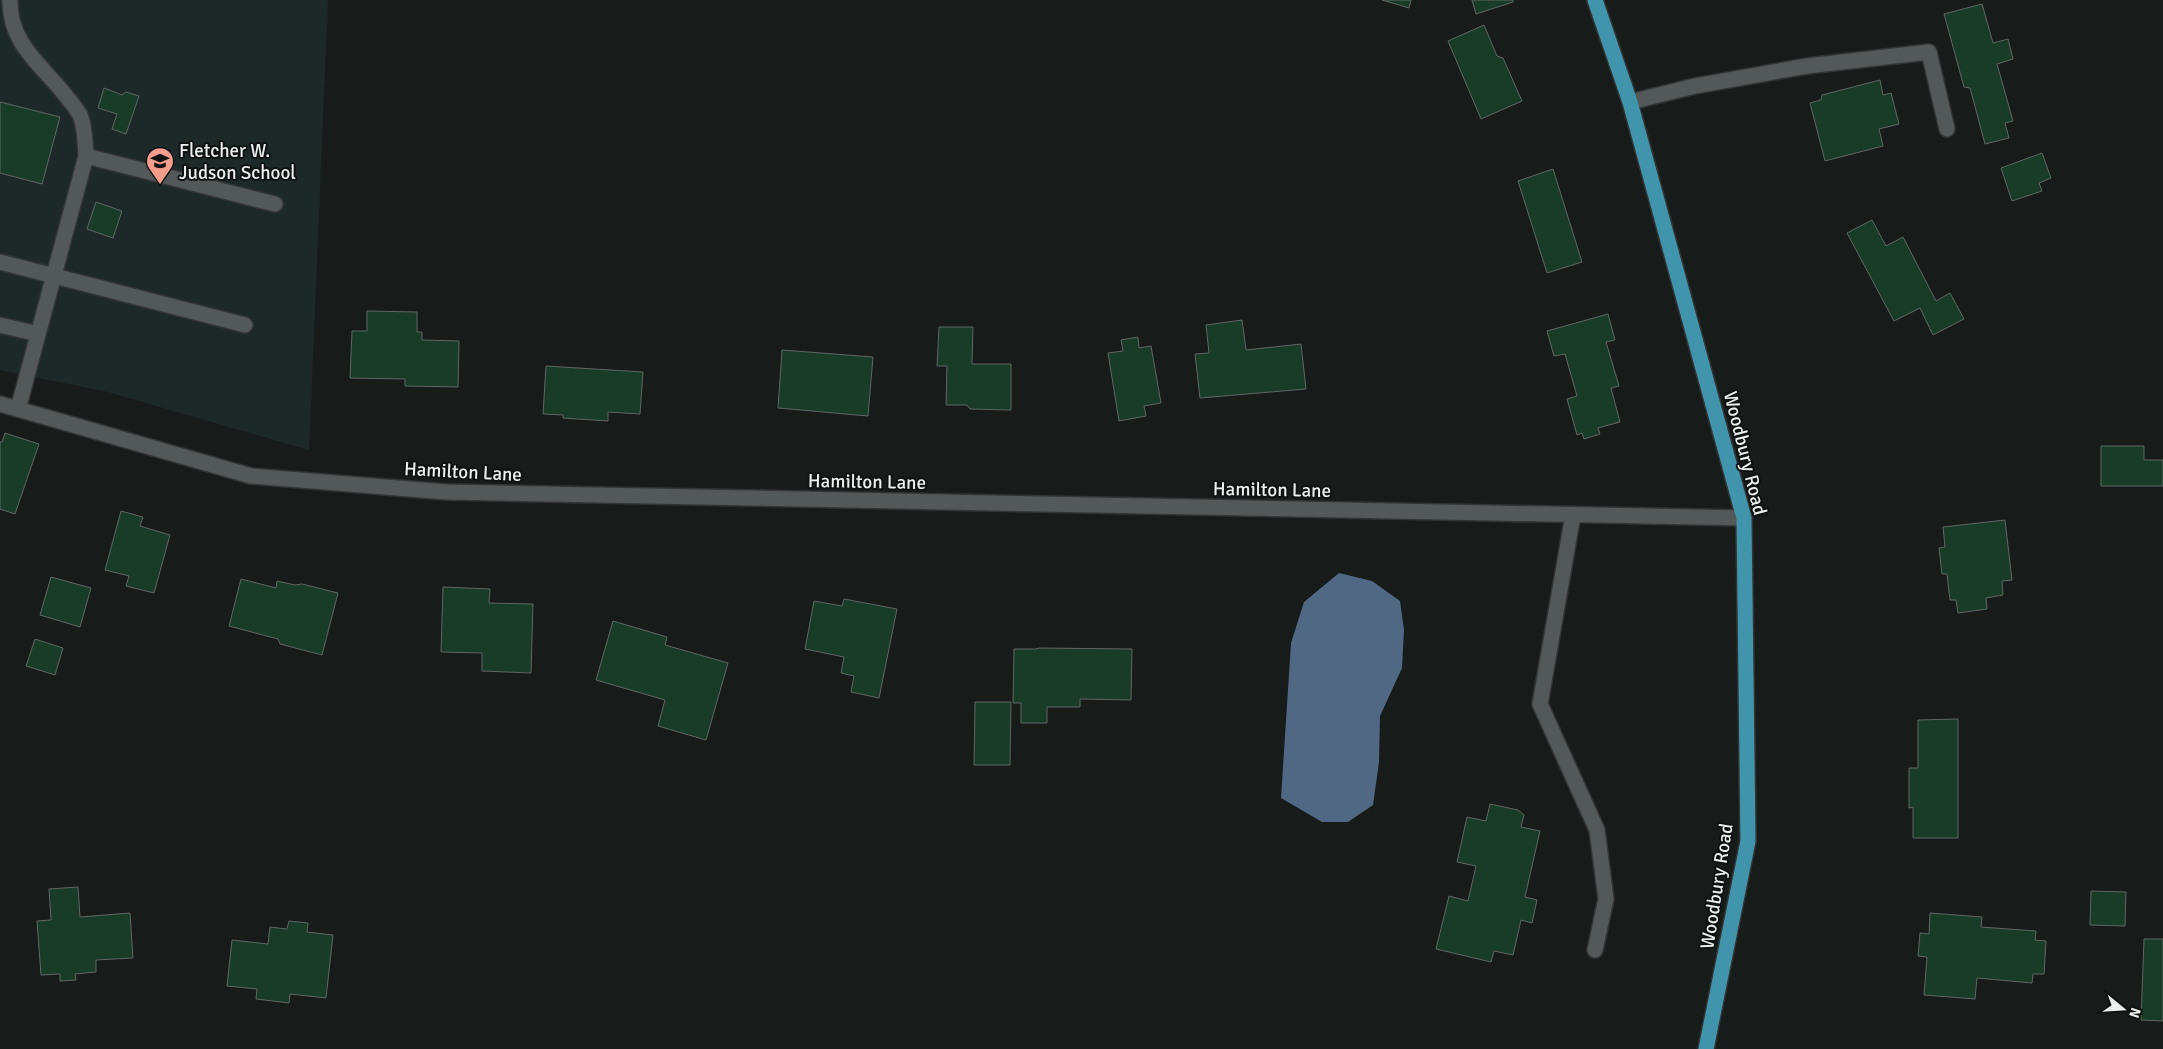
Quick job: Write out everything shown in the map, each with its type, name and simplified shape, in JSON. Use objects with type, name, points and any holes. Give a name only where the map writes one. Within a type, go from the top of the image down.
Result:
[{"type":"main road","name":"Woodbury Road","points":[[1595,0],[1630,102],[1744,518],[1748,841],[1706,1049]]},
{"type":"street","points":[[10,0],[10,9],[18,39],[26,52],[53,79],[80,116],[86,156],[18,409]]},
{"type":"street","points":[[1630,102],[1695,86],[1807,66],[1929,52],[1947,129]]},
{"type":"street","points":[[86,156],[275,204]]},
{"type":"street","points":[[0,262],[245,326]]},
{"type":"street","points":[[0,325],[38,334]]},
{"type":"street","name":"Hamilton Lane","points":[[0,404],[251,476],[446,492],[1744,518]]},
{"type":"street","points":[[1573,515],[1540,704],[1597,830],[1606,899],[1595,950]]},
{"type":"shaded area","name":"Fletcher W. Judson School","points":[[0,0],[328,0],[309,450],[108,392],[0,370]]},
{"type":"water","points":[[1339,573],[1372,581],[1400,601],[1404,630],[1402,668],[1380,716],[1379,762],[1373,805],[1348,822],[1322,822],[1281,798],[1291,643],[1304,602]]},
{"type":"building","points":[[1382,0],[1411,0],[1409,8]]},
{"type":"building","points":[[1472,0],[1513,0],[1513,2],[1476,14]]},
{"type":"building","points":[[1982,4],[1993,43],[2008,39],[2013,59],[1997,64],[2013,121],[2005,123],[2009,138],[1985,144],[1970,88],[1964,87],[1944,14]]},
{"type":"building","points":[[1484,25],[1497,56],[1503,58],[1522,101],[1481,119],[1448,41]]},
{"type":"building","points":[[1880,80],[1883,95],[1891,93],[1899,124],[1879,129],[1883,146],[1825,161],[1810,103],[1821,100],[1822,95]]},
{"type":"building","points":[[104,88],[122,95],[126,92],[139,96],[126,134],[112,129],[117,114],[98,108]]},
{"type":"building","points":[[0,102],[60,117],[42,184],[0,173]]},
{"type":"building","points":[[2042,153],[2051,178],[2039,183],[2042,191],[2012,201],[2001,168]]},
{"type":"building","points":[[1553,169],[1582,262],[1547,273],[1518,181]]},
{"type":"building","points":[[96,202],[122,211],[113,238],[87,229]]},
{"type":"building","points":[[1872,220],[1886,246],[1903,237],[1936,301],[1950,293],[1964,319],[1933,335],[1920,308],[1894,321],[1847,233]]},
{"type":"building","points":[[367,311],[417,312],[417,332],[422,332],[422,340],[459,341],[458,387],[405,386],[405,379],[350,378],[352,331],[367,331]]},
{"type":"building","points":[[1608,314],[1615,340],[1606,342],[1619,386],[1611,388],[1620,422],[1598,428],[1600,434],[1584,439],[1582,433],[1577,435],[1567,399],[1577,396],[1565,354],[1554,356],[1547,331]]},
{"type":"building","points":[[1242,320],[1246,350],[1301,344],[1306,389],[1200,398],[1195,354],[1209,353],[1206,325]]},
{"type":"building","points":[[939,327],[973,327],[972,364],[1011,364],[1011,410],[970,409],[967,405],[946,405],[947,366],[937,366]]},
{"type":"building","points":[[1138,337],[1139,348],[1151,346],[1161,403],[1144,406],[1146,416],[1119,421],[1108,353],[1123,351],[1121,340]]},
{"type":"building","points":[[782,350],[873,357],[868,416],[778,408]]},
{"type":"building","points":[[546,366],[643,372],[640,414],[608,412],[608,421],[563,418],[563,415],[543,414]]},
{"type":"building","points":[[5,433],[39,444],[15,514],[0,509],[0,442],[2,442]]},
{"type":"building","points":[[2101,446],[2144,446],[2144,460],[2163,460],[2163,486],[2101,486]]},
{"type":"building","points":[[121,511],[143,517],[140,526],[170,535],[154,593],[126,586],[129,576],[105,570]]},
{"type":"building","points":[[2005,520],[2012,580],[2002,581],[2003,595],[1986,598],[1987,609],[1958,613],[1956,600],[1950,600],[1947,574],[1942,574],[1939,548],[1945,547],[1943,527]]},
{"type":"building","points":[[51,577],[91,588],[80,627],[40,615]]},
{"type":"building","points":[[241,579],[276,588],[277,581],[295,585],[302,584],[338,593],[322,655],[280,644],[278,639],[229,626]]},
{"type":"building","points":[[443,587],[490,589],[489,603],[533,604],[531,673],[482,671],[482,653],[441,652]]},
{"type":"building","points":[[844,599],[897,609],[879,698],[851,692],[854,676],[841,673],[844,657],[805,649],[814,601],[842,606]]},
{"type":"building","points":[[613,621],[667,637],[665,645],[728,663],[706,740],[658,726],[665,700],[596,680]]},
{"type":"building","points":[[35,639],[63,648],[55,675],[26,666]]},
{"type":"building","points":[[1014,649],[1132,649],[1131,700],[1080,699],[1080,707],[1047,707],[1047,723],[1021,723],[1021,703],[1013,703]]},
{"type":"building","points":[[975,702],[1011,702],[1010,765],[974,765]]},
{"type":"building","points":[[1958,719],[1958,838],[1913,838],[1913,807],[1909,808],[1909,768],[1918,768],[1918,720]]},
{"type":"building","points":[[1490,804],[1518,810],[1524,815],[1521,827],[1540,831],[1525,897],[1537,900],[1532,923],[1521,920],[1513,955],[1494,951],[1491,962],[1436,949],[1449,896],[1468,901],[1476,866],[1457,862],[1467,817],[1486,821]]},
{"type":"building","points":[[78,887],[80,917],[130,913],[133,958],[96,960],[96,972],[75,974],[76,980],[60,981],[60,974],[41,975],[37,921],[51,920],[49,889]]},
{"type":"building","points":[[2091,891],[2126,892],[2125,926],[2090,925]]},
{"type":"building","points":[[1930,913],[1982,917],[1981,927],[2036,931],[2035,940],[2046,941],[2044,974],[2033,974],[2032,983],[1977,978],[1975,999],[1924,995],[1927,957],[1918,956],[1920,933],[1929,934]]},
{"type":"building","points":[[289,921],[308,923],[307,932],[333,935],[326,998],[290,994],[289,1003],[256,999],[257,989],[227,986],[232,940],[268,944],[270,927],[287,929]]},
{"type":"building","points":[[2144,939],[2163,939],[2163,1021],[2141,1020]]},
{"type":"place","name":"Fletcher W. Judson School","points":[[160,185]]}]
